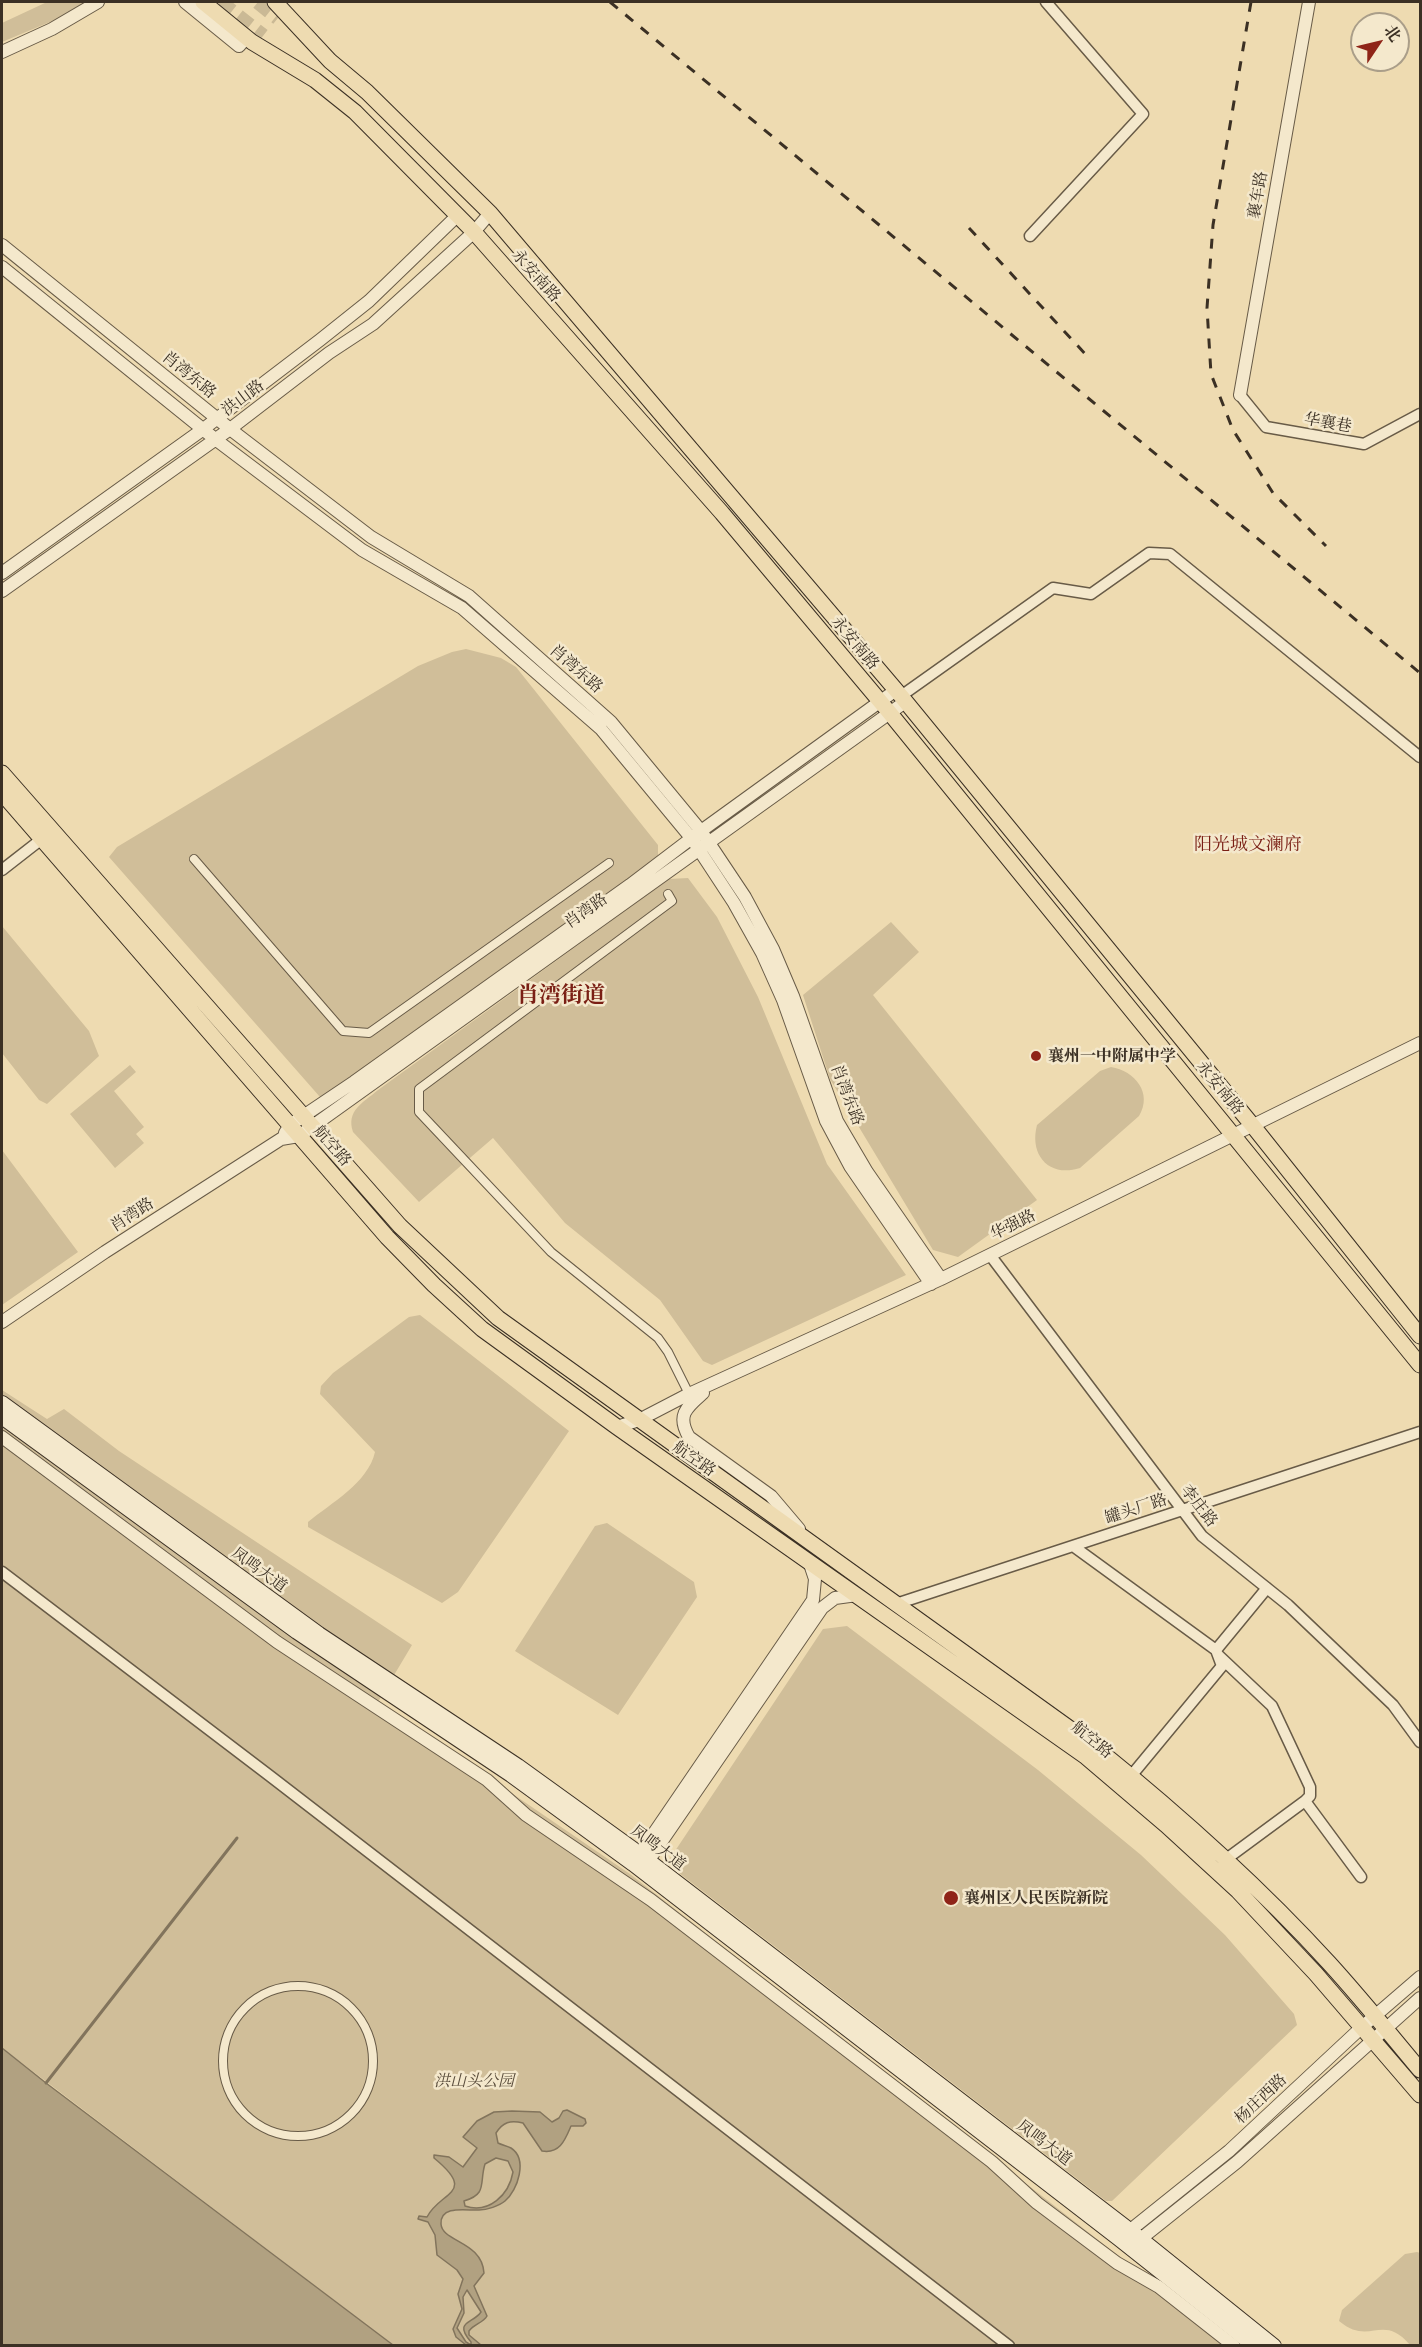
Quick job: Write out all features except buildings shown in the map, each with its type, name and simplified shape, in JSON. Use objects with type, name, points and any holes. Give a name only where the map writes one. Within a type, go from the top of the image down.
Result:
[{"type":"main road","name":"永安南路","points":[[203,2],[247,37],[315,80],[355,112],[474,232],[722,513],[885,707],[1420,1365]]},
{"type":"main road","name":"永安南路","points":[[275,2],[330,61],[367,92],[490,213],[901,696],[1253,1126],[1420,1336]]},
{"type":"main road","points":[[278,18],[330,61]]},
{"type":"main road","points":[[262,36],[315,80]]},
{"type":"main road","name":"航空路","points":[[2,773],[301,1126],[387,1238],[466,1315],[617,1427],[1064,1740],[1166,1825],[1239,1891],[1316,1974],[1420,2095]]},
{"type":"main road","name":"航空路","points":[[2,793],[301,1126],[400,1226],[498,1318],[1094,1746],[1131,1776],[1225,1860],[1328,1962],[1420,2070]]},
{"type":"main road","name":"凤鸣大道","points":[[2,1403],[336,1652]]},
{"type":"main road","name":"凤鸣大道","points":[[2,1417],[511,1775],[641,1862],[1131,2239],[1274,2346]]},
{"type":"main road","name":"凤鸣大道","points":[[1131,2239],[1254,2346]]},
{"type":"street","points":[[2,52],[52,29],[98,2]]},
{"type":"street","points":[[185,2],[239,46],[247,37]]},
{"type":"street","points":[[1030,236],[1143,114],[1046,2]]},
{"type":"street","name":"襄车路","points":[[1240,395],[1309,2]]},
{"type":"street","name":"洪山路","points":[[2,591],[230,429],[329,353],[373,324],[474,232],[490,213]]},
{"type":"street","name":"洪山路","points":[[2,573],[202,430],[369,302],[458,215]]},
{"type":"street","name":"肖湾东路","points":[[2,245],[216,418],[370,537],[469,596],[611,722],[705,847],[762,953],[783,1000],[826,1121],[845,1157],[936,1281]]},
{"type":"street","name":"肖湾东路","points":[[2,267],[202,430],[362,550],[462,608],[601,729],[697,835]]},
{"type":"street","name":"华襄巷","points":[[1240,395],[1266,427],[1364,444],[1420,414]]},
{"type":"street","points":[[901,696],[1053,588],[1091,594],[1149,553],[1170,554],[1420,757]]},
{"type":"street","name":"肖湾路","points":[[301,1126],[402,1048],[697,835],[901,696]]},
{"type":"street","name":"肖湾路","points":[[2,1322],[105,1252],[301,1126],[705,847],[885,707]]},
{"type":"street","points":[[2,870],[43,838]]},
{"type":"street","points":[[194,859],[343,1031],[369,1034],[609,863]]},
{"type":"street","points":[[668,894],[672,901],[419,1089],[420,1112],[551,1252],[658,1338],[668,1352],[689,1394]]},
{"type":"street","name":"华强路","points":[[617,1427],[639,1419],[936,1281],[1420,1043]]},
{"type":"street","name":"李庄路","points":[[990,1254],[1202,1536],[1288,1605],[1393,1704],[1420,1742]]},
{"type":"street","points":[[715,1382],[688,1406],[682,1419],[689,1437],[771,1497],[812,1544]]},
{"type":"street","name":"罐头厂路","points":[[896,1604],[1420,1432]]},
{"type":"street","points":[[2,1437],[277,1642],[487,1780],[526,1815],[651,1900],[992,2162],[1037,2203],[1117,2263],[1159,2287],[1234,2346]]},
{"type":"street","points":[[1073,1546],[1217,1653],[1272,1706],[1310,1787],[1310,1796],[1225,1860]]},
{"type":"street","points":[[641,1862],[813,1600],[815,1579],[808,1561]]},
{"type":"street","points":[[2,1572],[1009,2346]]},
{"type":"street","points":[[1217,1653],[1267,1588]]},
{"type":"street","points":[[641,1862],[822,1608],[835,1598],[857,1595]]},
{"type":"street","points":[[1131,1776],[1222,1666],[1217,1653]]},
{"type":"street","points":[[1305,1801],[1361,1876]]},
{"type":"street","name":"杨庄西路","points":[[1131,2239],[1362,2027],[1420,1977]]},
{"type":"street","points":[[308,1985],[329,1991],[348,2003],[363,2021],[372,2043],[374,2066],[369,2089],[357,2109],[338,2126],[313,2135],[287,2136],[262,2127],[242,2111],[228,2089],[222,2063],[226,2037],[238,2014],[258,1996],[282,1986],[308,1985]]},
{"type":"street","name":"杨庄西路","points":[[1131,2239],[1234,2164],[1420,1998]]},
{"type":"green space","points":[[47,2],[87,2],[57,19],[2,42],[2,23]]},
{"type":"green space","points":[[466,649],[501,658],[516,667],[658,845],[658,855],[654,865],[330,1094],[320,1097],[109,857],[117,847],[418,666],[452,652]]},
{"type":"green space","points":[[688,878],[717,917],[758,997],[827,1164],[906,1275],[712,1365],[703,1361],[660,1300],[565,1223],[493,1138],[419,1202],[353,1132],[351,1124],[357,1108],[378,1090],[669,879]]},
{"type":"green space","points":[[891,922],[919,952],[873,995],[1037,1200],[958,1257],[933,1250],[830,1079],[803,995]]},
{"type":"green space","points":[[2,926],[89,1031],[99,1056],[47,1104],[39,1100],[2,1053]]},
{"type":"green space","points":[[130,1065],[136,1072],[114,1091],[144,1127],[136,1134],[144,1143],[115,1168],[70,1114]]},
{"type":"green space","points":[[1111,1067],[1120,1069],[1134,1078],[1143,1091],[1143,1107],[1139,1116],[1080,1168],[1059,1170],[1051,1167],[1044,1162],[1036,1146],[1037,1125],[1100,1071]]},
{"type":"green space","points":[[2,1150],[78,1252],[2,1305]]},
{"type":"green space","points":[[420,1315],[569,1431],[458,1592],[442,1603],[308,1527],[308,1522],[357,1483],[371,1463],[375,1452],[320,1394],[321,1386],[333,1373],[409,1317]]},
{"type":"green space","name":"洪山头公园","points":[[2,1390],[47,1419],[64,1409],[119,1451],[412,1645],[378,1702],[630,1874],[1229,2345],[393,2345],[2,2048]]},
{"type":"green space","points":[[607,1523],[694,1582],[697,1597],[618,1715],[515,1651],[595,1526]]},
{"type":"green space","name":"襄州区人民医院新院","points":[[847,1626],[1038,1770],[1141,1855],[1225,1935],[1294,2014],[1297,2025],[1112,2201],[1106,2201],[679,1873],[669,1860],[823,1629]]},
{"type":"green space","points":[[1420,2253],[1420,2345],[1410,2345],[1391,2331],[1359,2331],[1339,2321],[1342,2310],[1405,2254]]},
{"type":"shaded area","points":[[2,2048],[46,2083],[393,2345],[2,2345]]},
{"type":"shaded area","points":[[567,2110],[585,2119],[586,2123],[583,2126],[571,2126],[561,2145],[553,2150],[542,2151],[523,2123],[511,2122],[501,2126],[496,2133],[498,2143],[511,2148],[519,2159],[519,2174],[514,2190],[502,2203],[493,2207],[482,2210],[450,2211],[442,2218],[443,2230],[470,2248],[482,2262],[484,2273],[474,2286],[487,2316],[469,2331],[469,2335],[481,2345],[471,2345],[466,2345],[456,2337],[453,2329],[462,2309],[458,2294],[463,2279],[457,2270],[437,2255],[435,2235],[428,2222],[418,2219],[419,2216],[427,2217],[455,2186],[447,2170],[434,2158],[434,2155],[449,2157],[463,2167],[477,2148],[463,2137],[477,2121],[494,2112],[540,2112],[552,2122],[559,2118],[563,2111]],"holes":[[[496,2158],[508,2161],[513,2172],[507,2188],[490,2205],[474,2208],[465,2206],[464,2201],[477,2195],[480,2191],[485,2164]],[[467,2290],[481,2312],[464,2326],[471,2345],[466,2342],[457,2328],[464,2313],[463,2297]]]},
{"type":"waterway","points":[[46,2083],[237,1838]]},
{"type":"tunnel","points":[[220,2],[263,36]]},
{"type":"tunnel","points":[[258,2],[278,18]]},
{"type":"railway","points":[[610,2],[1420,673]]},
{"type":"railway","points":[[1251,2],[1213,225],[1207,308],[1211,374],[1233,430],[1273,493],[1326,546]]},
{"type":"railway","points":[[969,228],[1088,357]]},
{"type":"place","name":"襄州一中附属中学","points":[[1036,1056]]},
{"type":"place","name":"襄州区人民医院新院","points":[[951,1898]]},
{"type":"district","name":"阳光城文澜府","points":[[1248,845]]},
{"type":"district","name":"肖湾街道","points":[[561,996]]}]
